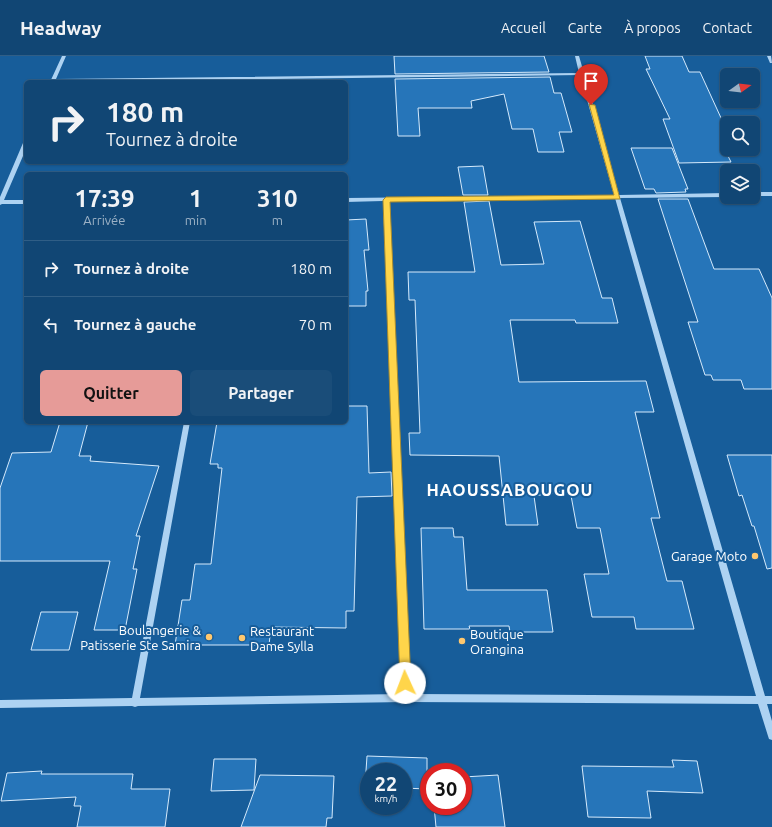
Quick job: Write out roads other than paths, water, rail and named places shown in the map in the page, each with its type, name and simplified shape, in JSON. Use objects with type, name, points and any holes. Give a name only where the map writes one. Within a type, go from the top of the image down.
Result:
[{"type":"street","points":[[53,80],[64,56]]},
{"type":"street","points":[[577,56],[772,736]]},
{"type":"street","points":[[769,56],[772,62]]},
{"type":"street","points":[[129,80],[583,74]]},
{"type":"street","points":[[24,148],[0,202],[24,202]]},
{"type":"street","points":[[760,194],[772,194]]},
{"type":"street","points":[[348,200],[720,195]]},
{"type":"street","points":[[386,200],[406,698]]},
{"type":"street","points":[[135,703],[187,424]]},
{"type":"street","points":[[0,704],[406,698],[772,700]]},
{"type":"place","name":"Garage Moto","points":[[755,556]]},
{"type":"place","name":"Boulangerie & Patisserie Ste Samira","points":[[209,637]]},
{"type":"place","name":"Restaurant Dame Sylla","points":[[242,638]]},
{"type":"place","name":"Boutique Orangina","points":[[462,641]]},
{"type":"district","name":"HAOUSSABOUGOU","points":[[510,489]]}]
